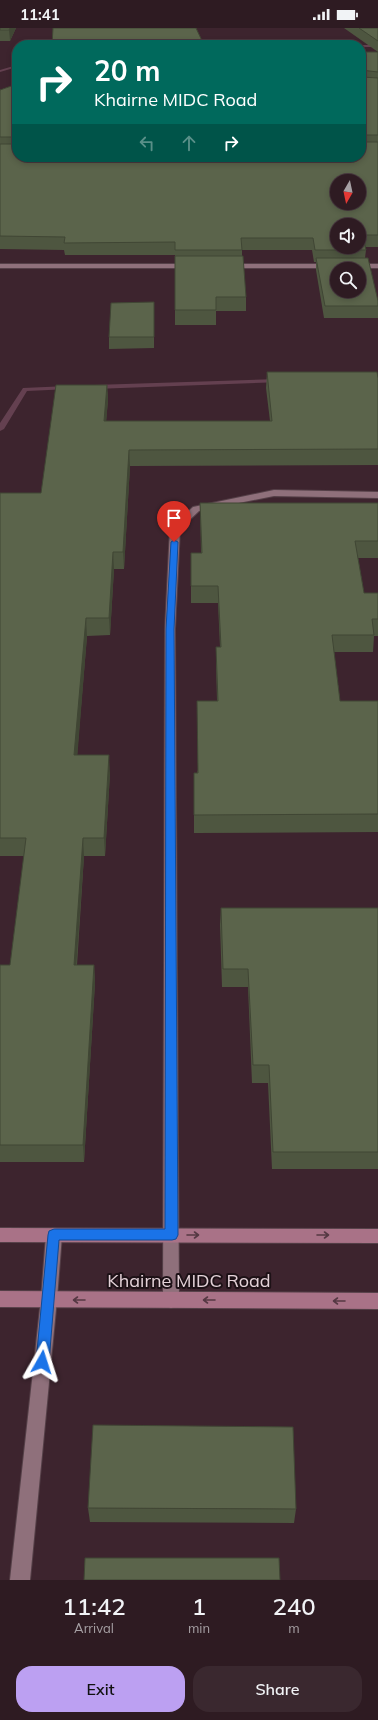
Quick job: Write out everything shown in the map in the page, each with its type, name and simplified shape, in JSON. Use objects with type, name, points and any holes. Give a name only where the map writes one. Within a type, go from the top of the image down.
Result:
[{"type":"main road","points":[[0,1235],[378,1236]]},
{"type":"main road","name":"Khairne MIDC Road","points":[[0,1299],[378,1302]]},
{"type":"street","points":[[0,266],[197,266]]},
{"type":"street","points":[[220,266],[378,266]]},
{"type":"street","points":[[171,1300],[170,629],[175,528],[196,508],[274,493],[378,495]]},
{"type":"street","points":[[20,1580],[49,1299],[54,1235]]},
{"type":"building","points":[[0,28],[10,28],[9,30],[0,30]]},
{"type":"building","points":[[53,28],[196,28],[202,40],[52,40]]},
{"type":"building","points":[[359,28],[378,28],[378,41]]},
{"type":"building","points":[[366,52],[378,52],[378,72],[366,71]]},
{"type":"building","points":[[366,77],[378,78],[378,135],[366,135]]},
{"type":"building","points":[[12,86],[12,137],[0,137],[0,90]]},
{"type":"building","points":[[366,142],[378,142],[378,235],[366,235],[366,218],[330,218],[330,250],[315,250],[313,238],[241,238],[242,250],[175,250],[175,242],[64,243],[65,237],[0,236],[0,144],[12,144],[12,162],[366,162]]},
{"type":"building","points":[[175,256],[243,256],[246,297],[216,297],[216,310],[175,310]]},
{"type":"building","points":[[316,258],[368,258],[378,306],[325,306]]},
{"type":"building","points":[[154,302],[154,337],[109,337],[111,303]]},
{"type":"building","points":[[267,372],[377,372],[378,449],[129,450],[123,552],[113,552],[109,618],[86,618],[74,755],[109,755],[104,838],[83,838],[74,965],[94,965],[83,1145],[0,1145],[0,965],[10,965],[26,838],[0,838],[0,493],[41,493],[56,385],[107,385],[104,421],[272,421]]},
{"type":"building","points":[[200,503],[378,503],[378,541],[355,541],[364,593],[378,593],[378,619],[372,619],[374,635],[332,635],[340,701],[378,701],[378,814],[194,815],[194,773],[198,773],[197,701],[218,701],[216,647],[221,647],[218,586],[191,586],[191,553],[202,553]]},
{"type":"building","points":[[221,908],[378,908],[378,1152],[273,1152],[269,1065],[253,1065],[248,969],[223,969]]},
{"type":"building","points":[[93,1425],[293,1427],[296,1509],[88,1508]]},
{"type":"building","points":[[85,1558],[279,1558],[280,1580],[84,1580]]},
{"type":"waterway","points":[[366,46],[378,46]]},
{"type":"waterway","points":[[0,71],[12,67]]},
{"type":"waterway","points":[[94,387],[280,381]]},
{"type":"waterway","points":[[0,429],[25,389],[68,388]]},
{"type":"route","points":[[42,1362],[54,1235],[172,1235],[170,629],[174,542]]}]
